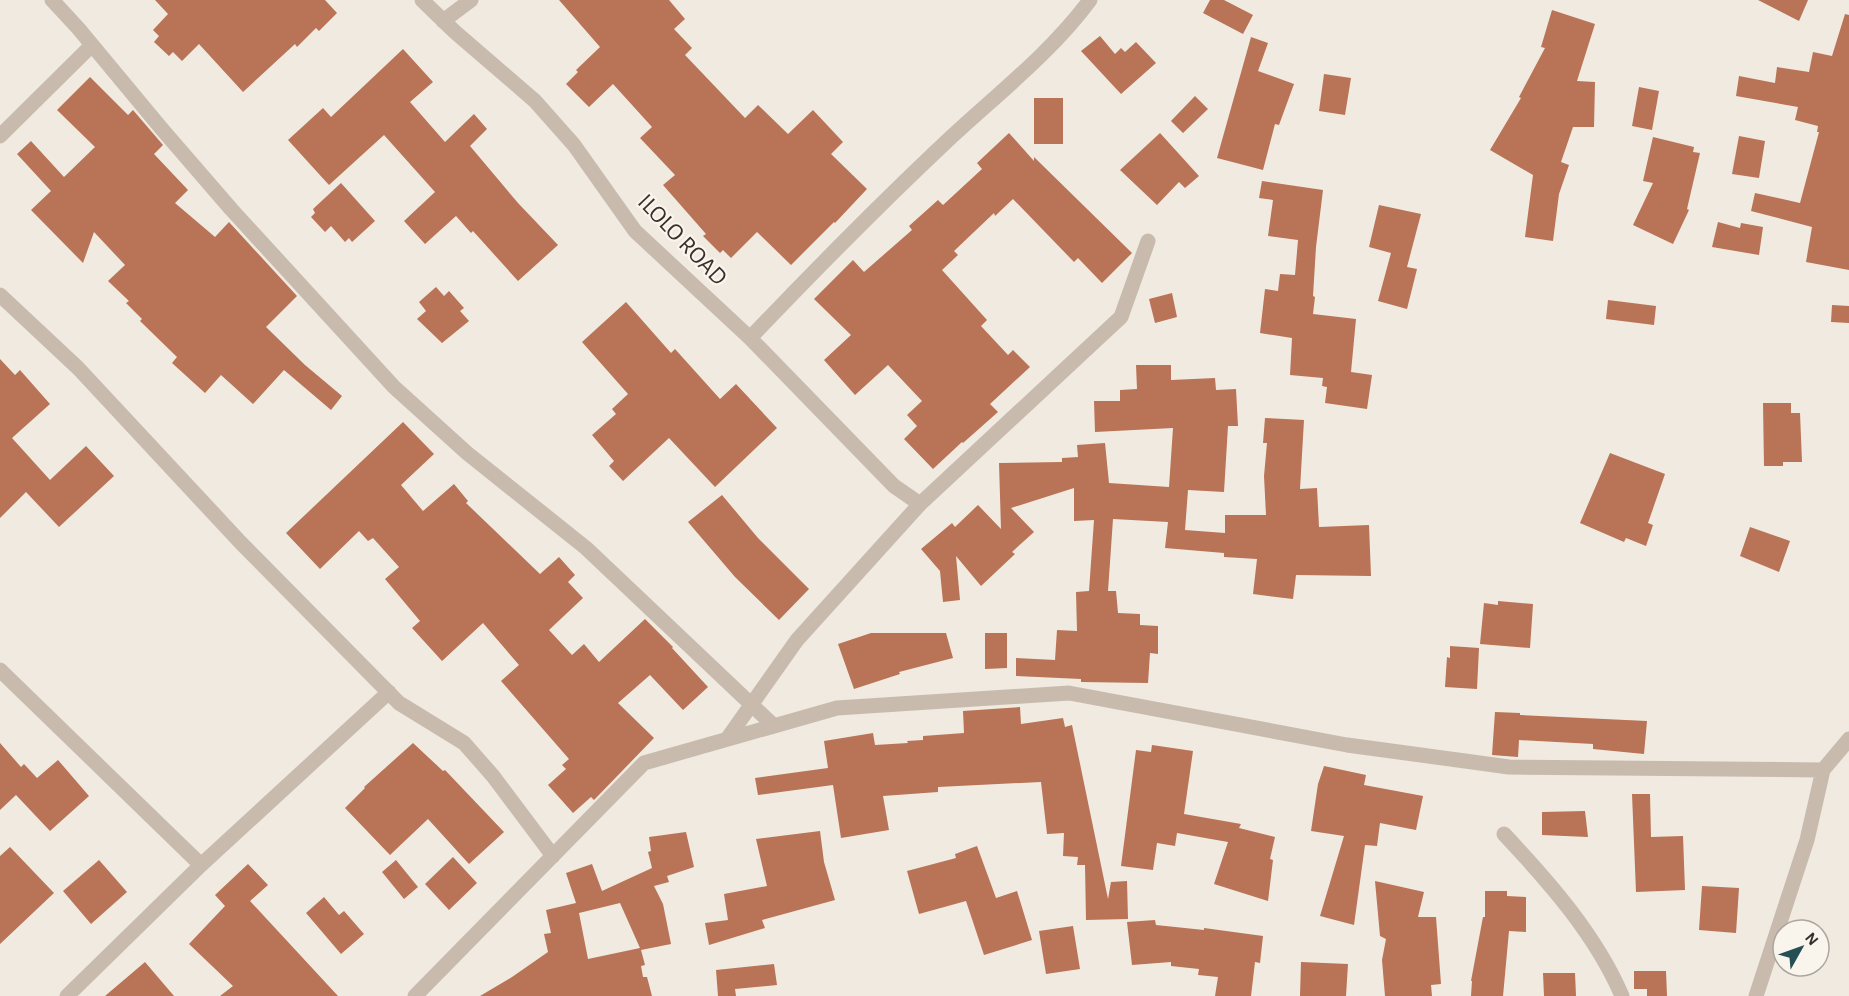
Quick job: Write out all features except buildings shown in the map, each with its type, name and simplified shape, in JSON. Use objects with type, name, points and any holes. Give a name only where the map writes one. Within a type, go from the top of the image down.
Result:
[{"type":"street","points":[[52,0],[231,209],[394,387],[467,453],[586,548],[774,726]]},
{"type":"street","name":"ILOLO ROAD","points":[[422,0],[535,101],[574,145],[635,231],[750,338],[894,486],[920,504]]},
{"type":"street","points":[[444,21],[471,0]]},
{"type":"street","points":[[750,338],[876,207],[1033,64],[1090,0]]},
{"type":"street","points":[[0,136],[92,45]]},
{"type":"street","points":[[727,739],[797,640],[920,504],[1120,316],[1148,241]]},
{"type":"street","points":[[0,295],[78,368],[241,543],[399,703],[464,743],[553,856]]},
{"type":"street","points":[[0,670],[201,865]]},
{"type":"street","points":[[67,996],[201,865],[389,692]]},
{"type":"street","points":[[416,996],[644,763],[837,708],[1069,693],[1347,745],[1509,767],[1823,770]]},
{"type":"street","points":[[1756,996],[1807,840],[1823,770],[1849,739]]},
{"type":"street","points":[[1504,834],[1550,883],[1592,944],[1622,996]]}]
